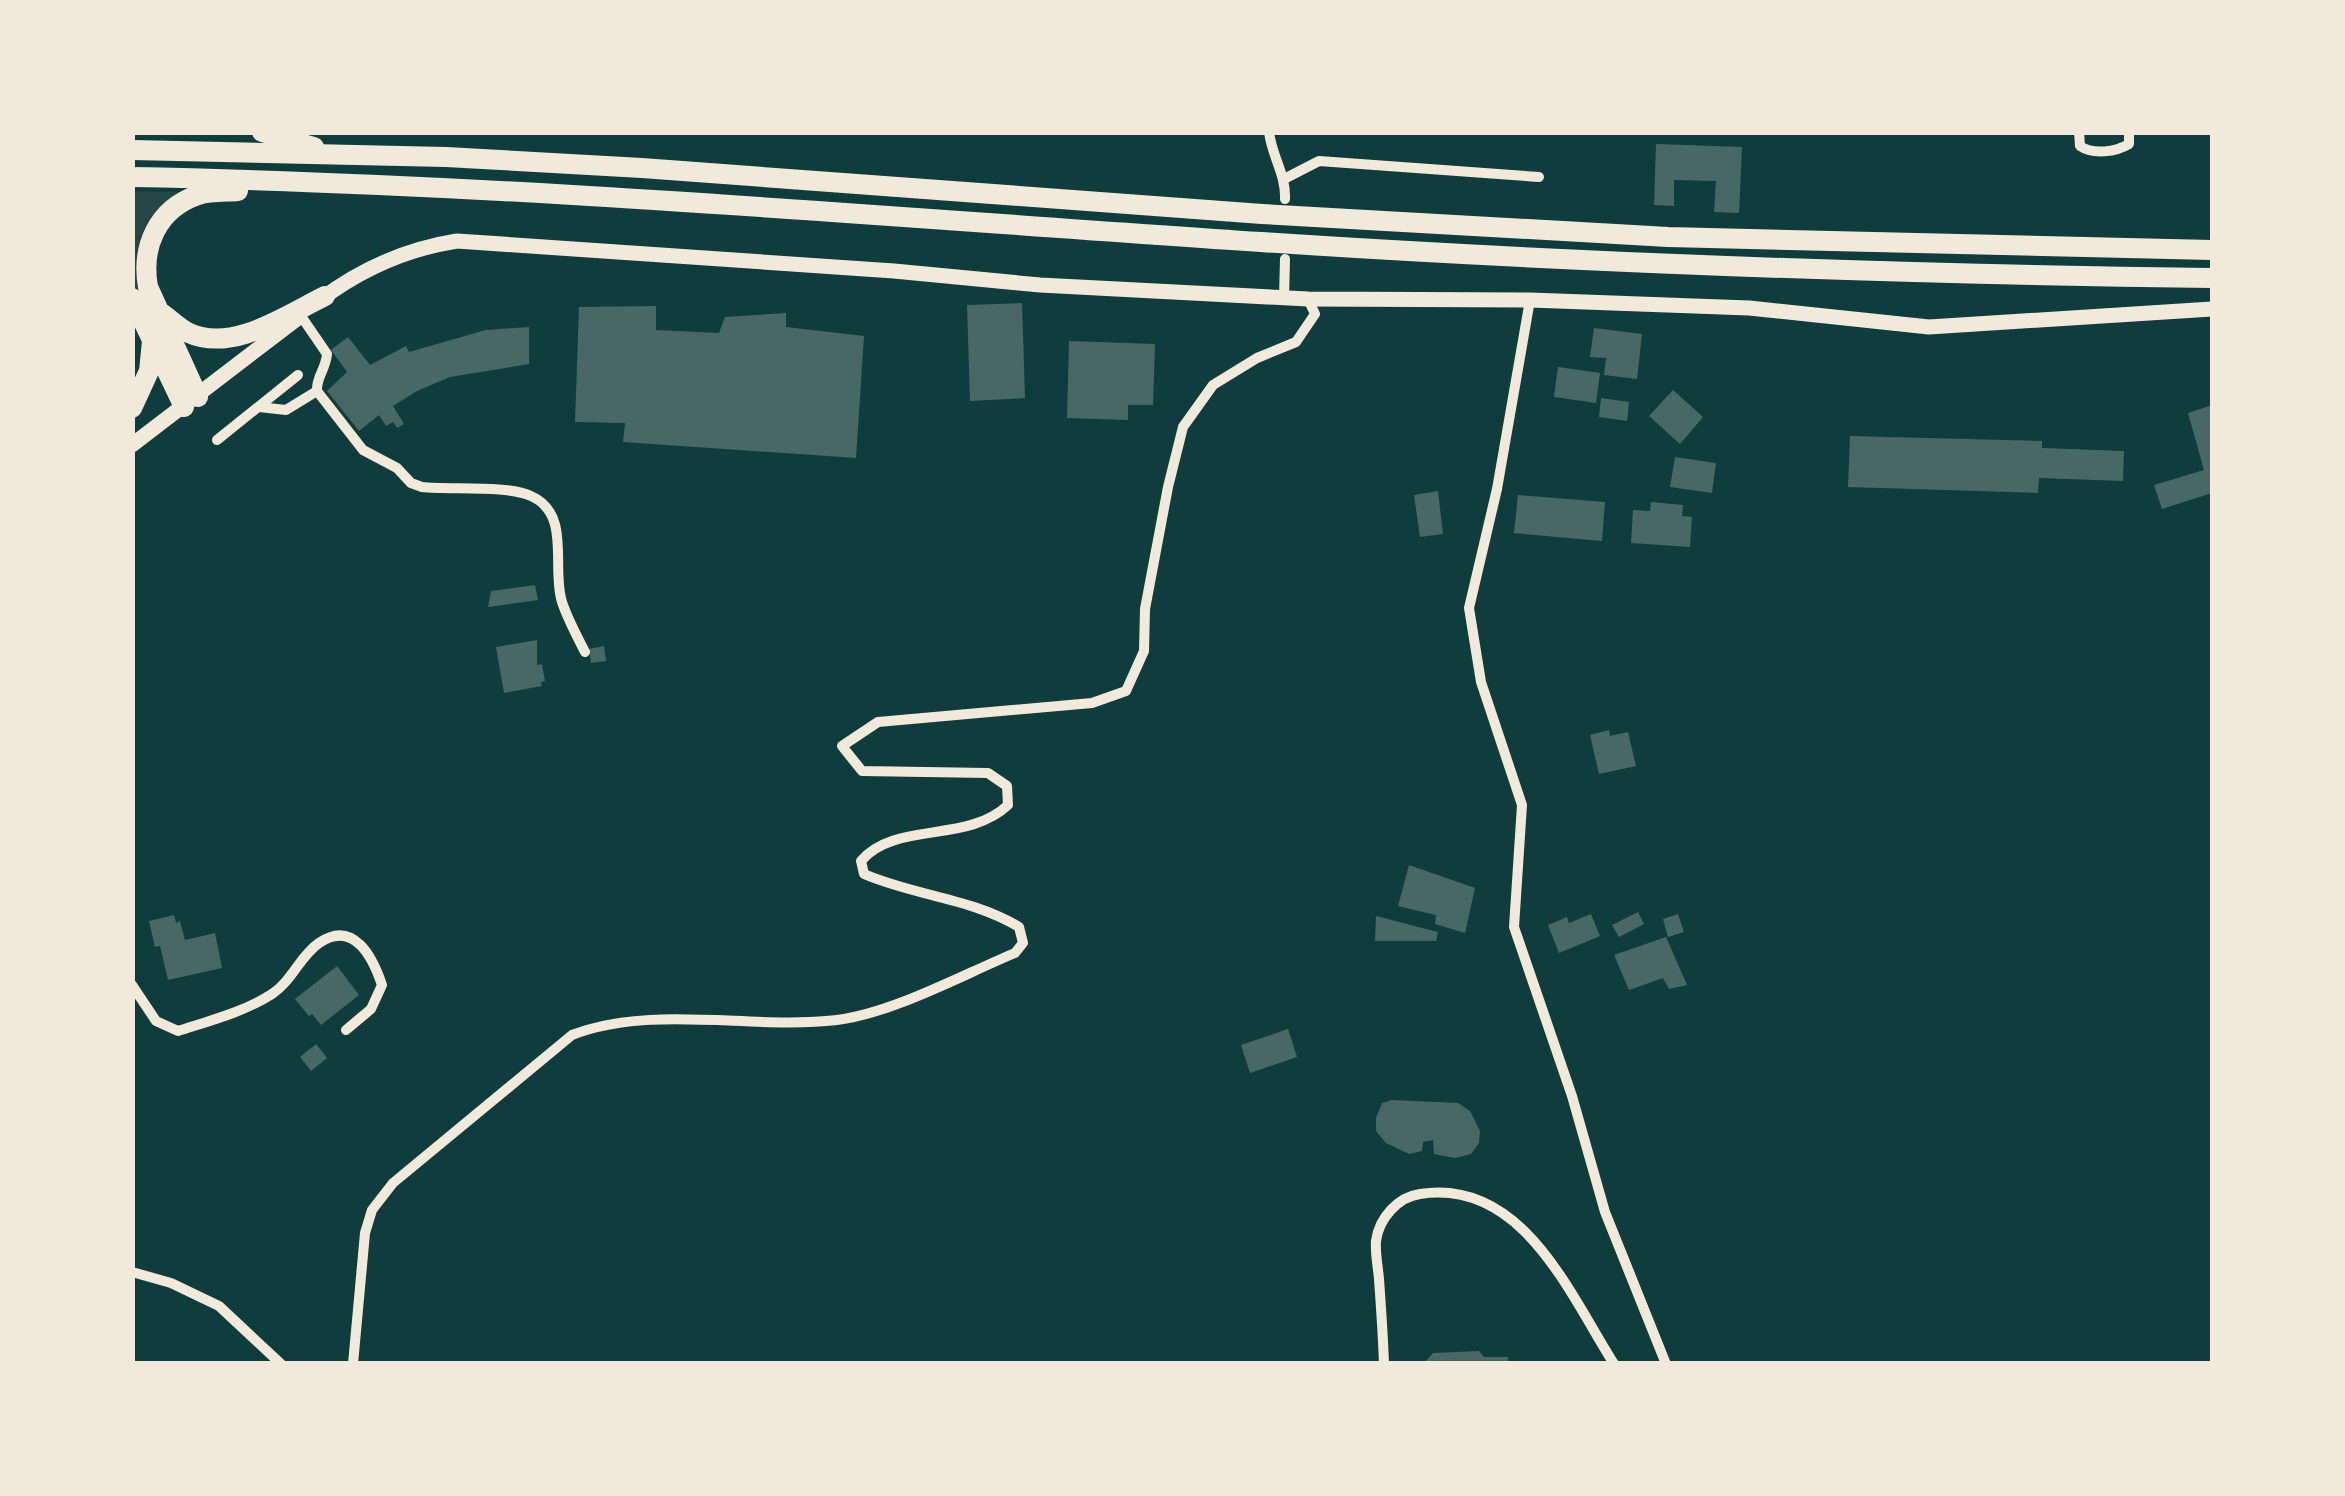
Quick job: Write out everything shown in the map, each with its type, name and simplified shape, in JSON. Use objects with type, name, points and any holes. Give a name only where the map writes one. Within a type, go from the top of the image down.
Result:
[{"type":"highway","points":[[262,132],[334,154]]},
{"type":"highway","points":[[132,150],[334,154],[754,175],[1544,231],[1781,241],[2212,250]]},
{"type":"highway","points":[[132,177],[676,200],[1260,242],[1606,262],[2212,278]]},
{"type":"highway","points":[[191,402],[144,268],[147,247],[164,216],[200,194],[357,184]]},
{"type":"highway","points":[[159,312],[188,333],[213,339],[234,337],[325,296]]},
{"type":"highway","points":[[132,298],[191,402]]},
{"type":"highway","points":[[132,408],[149,371],[152,339]]},
{"type":"street","points":[[1269,132],[1272,154],[1286,178],[1286,198]]},
{"type":"street","points":[[2079,132],[2080,146],[2087,151],[2119,150],[2130,144],[2128,132]]},
{"type":"street","points":[[1286,178],[1319,162],[1539,177]]},
{"type":"street","points":[[132,444],[325,296],[387,260],[420,247],[457,241],[1040,285],[1308,299],[1530,300],[1749,308],[1929,327],[2212,308]]},
{"type":"street","points":[[1284,298],[1285,259]]},
{"type":"street","points":[[353,1364],[365,1232],[372,1210],[393,1182],[572,1035],[598,1024],[835,1020],[873,1013],[1015,953],[1022,942],[1019,928],[993,912],[884,882],[864,874],[861,862],[874,846],[968,828],[996,817],[1008,804],[1007,786],[988,774],[862,770],[842,746],[878,722],[1092,703],[1126,691],[1144,651],[1148,591],[1183,428],[1213,384],[1257,358],[1296,342],[1315,314],[1308,299]]},
{"type":"street","points":[[1530,300],[1498,489],[1469,608],[1481,682],[1522,805],[1514,927],[1572,1096],[1605,1212],[1666,1364]]},
{"type":"street","points":[[301,316],[328,354],[326,367],[316,380],[317,391],[363,450],[397,468],[411,483],[458,490],[510,490],[531,496],[548,507],[555,520],[561,600],[585,652]]},
{"type":"street","points":[[217,440],[298,375]]},
{"type":"street","points":[[258,407],[286,410],[317,391]]},
{"type":"street","points":[[132,984],[156,1021],[178,1030],[228,1015],[272,994],[291,978],[320,942],[337,936],[352,938],[366,946],[382,985],[371,1010],[346,1030]]},
{"type":"street","points":[[1384,1364],[1376,1240],[1383,1219],[1405,1196],[1438,1191],[1466,1194],[1498,1209],[1519,1226],[1546,1253],[1614,1364]]},
{"type":"street","points":[[132,1272],[171,1283],[219,1306],[281,1364]]},
{"type":"shaded area","points":[[133,191],[182,192],[144,238],[139,262],[140,298],[133,286]]},
{"type":"building","points":[[1656,144],[1742,147],[1739,213],[1714,212],[1716,181],[1674,180],[1674,206],[1654,205]]},
{"type":"building","points":[[1022,303],[1025,398],[970,401],[967,305]]},
{"type":"building","points":[[656,306],[656,330],[719,333],[725,317],[786,313],[786,327],[864,336],[856,458],[623,442],[625,423],[575,422],[579,307]]},
{"type":"building","points":[[529,327],[529,364],[450,377],[417,391],[393,406],[404,424],[397,428],[393,422],[386,426],[379,415],[359,431],[327,391],[347,372],[331,350],[348,337],[370,365],[406,346],[409,352],[486,330]]},
{"type":"building","points":[[1594,328],[1642,334],[1637,379],[1604,375],[1606,358],[1590,357]]},
{"type":"building","points":[[1069,341],[1155,344],[1153,405],[1128,405],[1128,420],[1067,418]]},
{"type":"building","points":[[1558,367],[1600,373],[1596,403],[1554,397]]},
{"type":"building","points":[[1673,390],[1703,417],[1680,444],[1649,416]]},
{"type":"building","points":[[1601,398],[1629,402],[1627,421],[1599,417]]},
{"type":"building","points":[[2212,405],[2212,493],[2162,509],[2154,485],[2204,470],[2188,413]]},
{"type":"building","points":[[1850,436],[2042,441],[2042,448],[2124,451],[2123,481],[2039,478],[2038,493],[1848,487]]},
{"type":"building","points":[[1675,457],[1716,463],[1712,493],[1670,487]]},
{"type":"building","points":[[1438,491],[1443,534],[1420,537],[1414,495]]},
{"type":"building","points":[[1518,495],[1605,502],[1602,541],[1514,533]]},
{"type":"building","points":[[1651,502],[1683,505],[1682,516],[1692,517],[1690,547],[1631,543],[1633,510],[1650,511]]},
{"type":"building","points":[[535,585],[538,600],[488,607],[491,591]]},
{"type":"building","points":[[537,640],[537,665],[542,664],[545,681],[542,686],[504,693],[496,647]]},
{"type":"building","points":[[604,646],[606,661],[591,663],[589,649]]},
{"type":"building","points":[[1609,730],[1610,736],[1628,732],[1636,766],[1599,774],[1590,735]]},
{"type":"building","points":[[1409,865],[1475,888],[1465,933],[1435,924],[1436,915],[1398,906]]},
{"type":"building","points":[[1638,912],[1644,924],[1619,937],[1612,925]]},
{"type":"building","points":[[1591,914],[1600,936],[1559,953],[1548,925],[1567,917],[1569,923]]},
{"type":"building","points":[[1678,914],[1684,932],[1668,937],[1663,919]]},
{"type":"building","points":[[174,915],[176,923],[180,921],[185,940],[215,933],[222,968],[168,980],[149,921]]},
{"type":"building","points":[[1376,916],[1438,932],[1436,941],[1375,941]]},
{"type":"building","points":[[1666,937],[1687,985],[1669,989],[1663,978],[1629,990],[1614,955]]},
{"type":"building","points":[[337,966],[359,995],[321,1025],[295,999]]},
{"type":"building","points":[[1288,1029],[1297,1057],[1250,1073],[1241,1045]]},
{"type":"building","points":[[316,1044],[327,1058],[311,1071],[300,1057]]},
{"type":"building","points":[[1382,1103],[1458,1103],[1470,1111],[1480,1131],[1479,1143],[1471,1154],[1455,1158],[1434,1154],[1433,1140],[1423,1142],[1422,1151],[1409,1154],[1386,1143],[1376,1131],[1376,1118]]},
{"type":"building","points":[[1479,1351],[1484,1357],[1508,1357],[1509,1364],[1423,1364],[1433,1353]]}]
